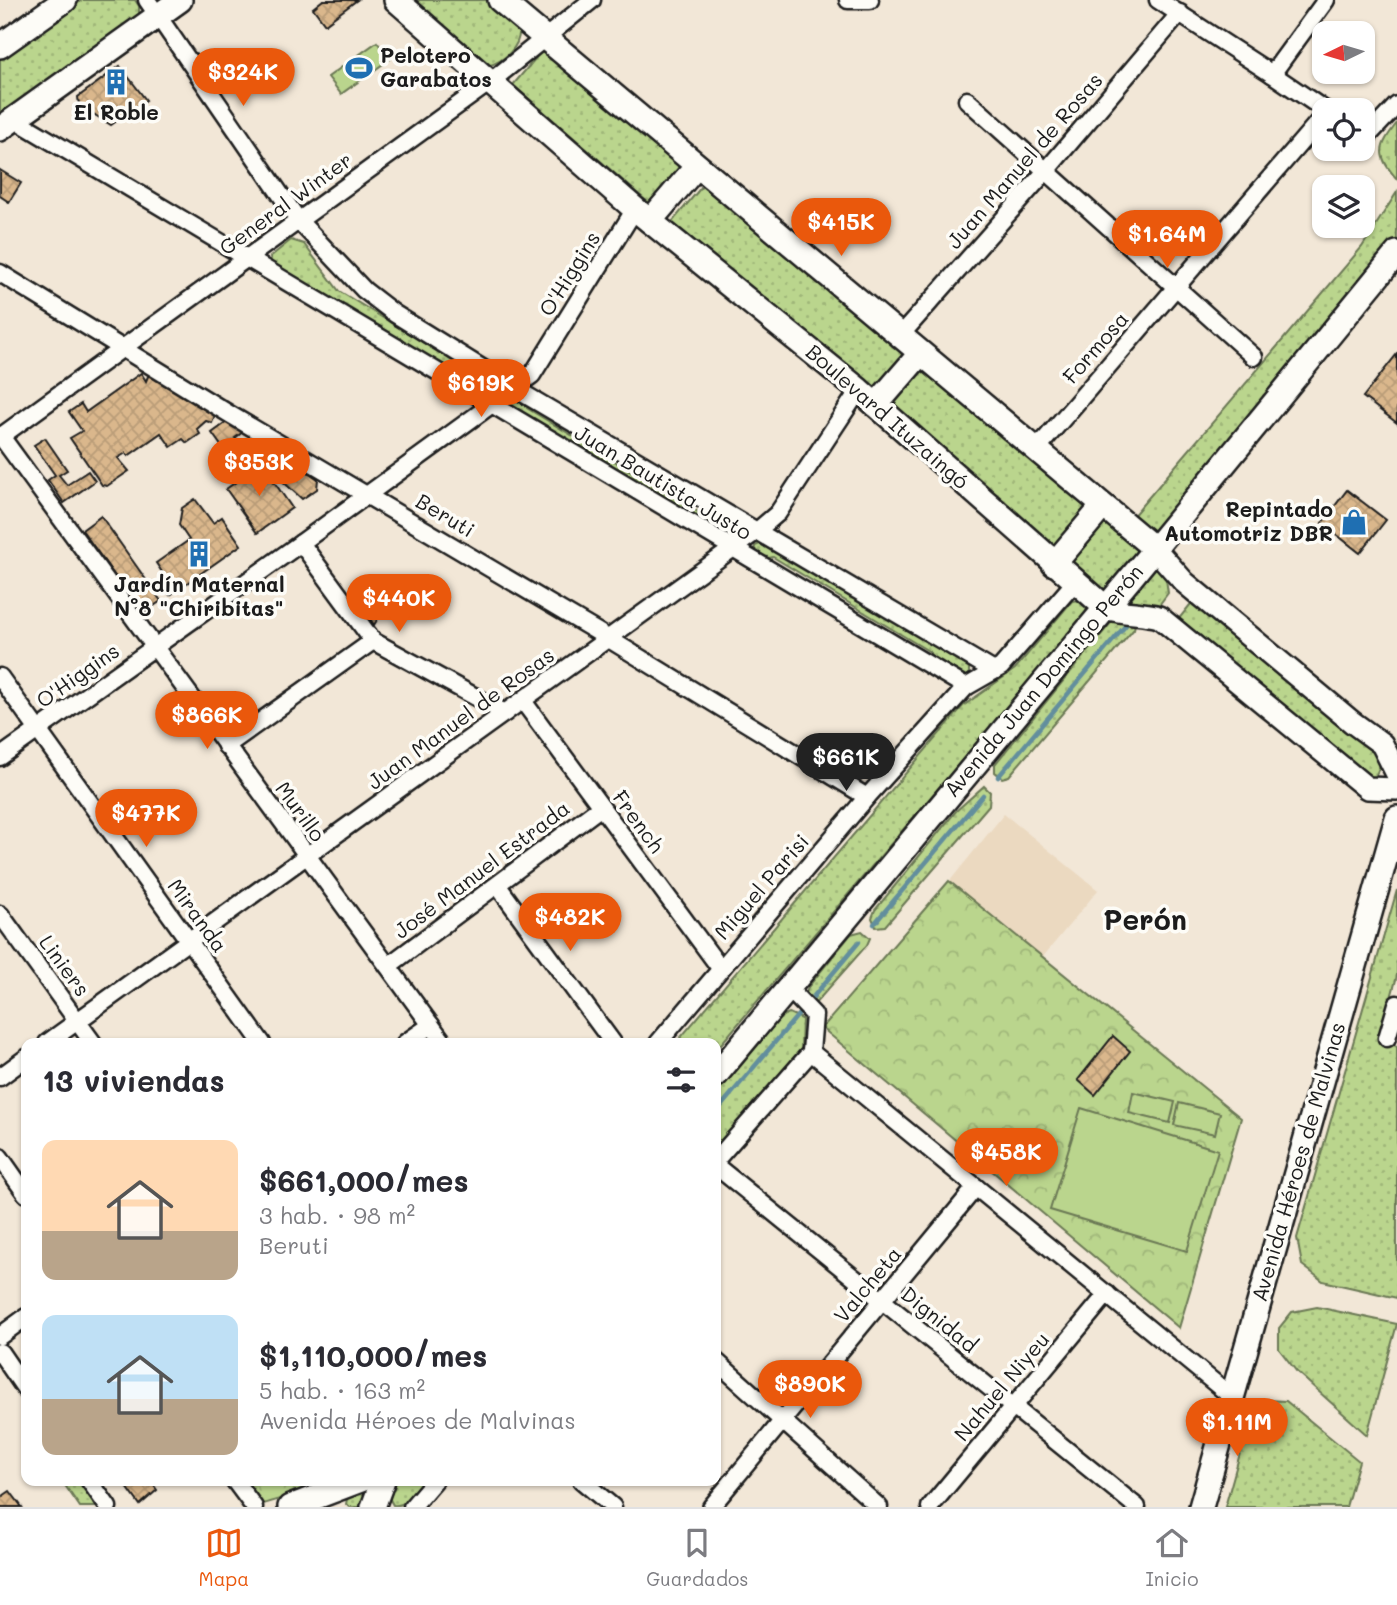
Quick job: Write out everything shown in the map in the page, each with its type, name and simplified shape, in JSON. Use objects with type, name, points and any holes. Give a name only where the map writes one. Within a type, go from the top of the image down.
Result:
[{"type":"main road","points":[[0,46],[65,0]]},
{"type":"main road","points":[[7,124],[152,8],[180,0]]},
{"type":"main road","name":"Boulevard Ituzaingó","points":[[396,0],[643,215],[868,398],[1106,608]]},
{"type":"main road","points":[[500,0],[1155,549]]},
{"type":"main road","points":[[643,215],[697,166]]},
{"type":"main road","name":"Avenida Juan Domingo Perón","points":[[721,1069],[1155,549],[1397,253]]},
{"type":"main road","points":[[868,398],[920,354]]},
{"type":"main road","points":[[1054,564],[1103,506]]},
{"type":"main road","name":"Avenida Héroes de Malvinas","points":[[1201,1507],[1397,818]]},
{"type":"main road","points":[[290,1507],[345,1486]]},
{"type":"main road","points":[[373,1507],[381,1486]]},
{"type":"street","name":"General Winter","points":[[0,436],[490,82],[592,0]]},
{"type":"street","points":[[848,0],[867,1]]},
{"type":"street","points":[[1158,0],[1312,103]]},
{"type":"street","points":[[1272,74],[1326,0]]},
{"type":"street","name":"Juan Bautista Justo","points":[[152,8],[298,220],[365,290],[395,314],[514,388],[994,671]]},
{"type":"street","name":"Juan Manuel de Rosas","points":[[900,336],[1045,172],[1180,13]]},
{"type":"street","points":[[967,100],[1254,357]]},
{"type":"street","points":[[1375,127],[1397,105]]},
{"type":"street","name":"Juan Bautista Justo","points":[[7,124],[247,259],[966,687]]},
{"type":"street","name":"Formosa","points":[[1036,450],[1312,127]]},
{"type":"street","name":"O'Higgins","points":[[0,757],[532,375],[643,215]]},
{"type":"street","name":"Beruti","points":[[0,273],[867,797]]},
{"type":"street","name":"Juan Manuel de Rosas","points":[[54,1038],[757,531],[778,513],[868,398]]},
{"type":"street","name":"Murillo","points":[[0,436],[440,1038]]},
{"type":"street","points":[[301,543],[373,641],[505,713]]},
{"type":"street","points":[[1155,549],[1184,582],[1382,744],[1397,774]]},
{"type":"street","name":"Miguel Parisi","points":[[662,1038],[867,797],[966,687],[1002,667],[1075,582]]},
{"type":"street","points":[[1106,608],[1122,613],[1159,617],[1367,788],[1397,789]]},
{"type":"street","points":[[226,746],[373,641]]},
{"type":"street","name":"Miranda","points":[[0,677],[258,1038]]},
{"type":"street","name":"French","points":[[523,701],[720,968]]},
{"type":"street","name":"José Manuel Estrada","points":[[388,966],[601,807]]},
{"type":"street","points":[[498,886],[609,1038]]},
{"type":"street","name":"Liniers","points":[[0,914],[90,1038]]},
{"type":"street","points":[[721,1154],[811,1052],[814,1015],[788,988]]},
{"type":"street","points":[[1387,1038],[1397,1004]]},
{"type":"street","points":[[412,1038],[431,1025]]},
{"type":"street","points":[[811,1052],[1232,1397]]},
{"type":"street","points":[[0,1077],[21,1062]]},
{"type":"street","points":[[0,1157],[21,1187]]},
{"type":"street","name":"Dignidad","points":[[721,1170],[1137,1507]]},
{"type":"street","name":"Valcheta","points":[[711,1507],[976,1187]]},
{"type":"street","name":"Nahuel Niyeu","points":[[930,1507],[1107,1294]]},
{"type":"street","points":[[0,1336],[21,1321]]},
{"type":"street","points":[[0,1352],[21,1383]]},
{"type":"street","points":[[721,1365],[879,1507]]},
{"type":"street","points":[[93,1486],[108,1507]]},
{"type":"street","points":[[238,1486],[254,1507]]},
{"type":"street","points":[[412,1507],[430,1486]]},
{"type":"street","points":[[588,1486],[613,1507]]},
{"type":"shaded area","points":[[1004,814],[1098,890],[1042,958],[949,882]]},
{"type":"green space","points":[[82,0],[135,0],[139,6],[139,16],[0,118],[0,59]]},
{"type":"green space","points":[[408,0],[486,0],[519,29],[517,41],[505,57],[487,66]]},
{"type":"green space","name":"Pelotero Garabatos","points":[[377,42],[390,59],[341,94],[328,77]]},
{"type":"green space","points":[[545,47],[682,166],[650,204],[513,85]]},
{"type":"green space","points":[[1397,123],[1397,179],[1385,164],[1382,151],[1386,139]]},
{"type":"green space","points":[[703,185],[905,353],[874,390],[672,222]]},
{"type":"green space","points":[[1397,192],[1397,242],[1152,534],[1132,517],[1368,238],[1375,238],[1375,227]]},
{"type":"green space","points":[[291,240],[304,244],[339,291],[483,379],[486,386],[478,388],[272,264],[270,257]]},
{"type":"green space","points":[[921,367],[1089,506],[1055,550],[891,404]]},
{"type":"green space","points":[[514,396],[525,401],[527,408],[705,516],[714,515],[724,521],[723,528],[712,529],[513,409],[509,405],[509,399]]},
{"type":"green space","points":[[1104,520],[1139,549],[1105,591],[1070,562]]},
{"type":"green space","points":[[766,544],[965,665],[969,668],[969,674],[964,677],[931,659],[930,652],[773,557],[764,559],[754,553],[755,546]]},
{"type":"green space","points":[[1155,565],[1166,579],[1168,593],[1156,609],[1133,602],[1130,596]]},
{"type":"green space","points":[[1080,600],[1087,607],[1085,615],[721,1044],[721,1038],[680,1038],[963,706],[1015,669],[1072,601]]},
{"type":"green space","points":[[1194,600],[1384,755],[1374,780],[1177,621]]},
{"type":"green space","points":[[1114,619],[1135,624],[1134,629],[1009,776],[1002,778],[995,772],[995,764]]},
{"type":"green space","points":[[984,786],[990,792],[989,805],[885,926],[876,927],[872,918],[875,910],[956,811]]},
{"type":"green space","points":[[949,881],[1241,1118],[1179,1328],[822,1028]]},
{"type":"green space","points":[[1397,890],[1397,976],[1379,1041],[1397,1046],[1397,1298],[1323,1281],[1302,1265],[1297,1238]]},
{"type":"green space","points":[[862,931],[870,938],[867,945],[813,1006],[805,997],[808,987],[851,934]]},
{"type":"green space","points":[[789,1013],[802,1019],[801,1049],[721,1141],[721,1083],[773,1020]]},
{"type":"green space","points":[[1133,1092],[1175,1102],[1170,1123],[1129,1113]]},
{"type":"green space","points":[[1179,1103],[1220,1113],[1215,1134],[1174,1125]]},
{"type":"green space","points":[[1081,1108],[1218,1150],[1187,1251],[1050,1210]]},
{"type":"green space","points":[[1317,1307],[1397,1324],[1367,1435],[1297,1372],[1279,1349],[1279,1328],[1292,1312]]},
{"type":"green space","points":[[1265,1400],[1286,1401],[1359,1461],[1346,1507],[1225,1507],[1251,1414]]},
{"type":"green space","points":[[65,1486],[88,1486],[103,1507],[80,1507]]},
{"type":"green space","points":[[250,1486],[324,1486],[263,1504]]},
{"type":"green space","points":[[368,1486],[362,1507],[350,1507],[346,1504],[347,1499]]},
{"type":"green space","points":[[390,1486],[423,1486],[403,1504],[393,1505],[388,1496]]},
{"type":"building","points":[[323,0],[357,0],[325,24],[313,8]]},
{"type":"building","name":"El Roble","points":[[120,66],[146,100],[111,125],[79,105],[78,97]]},
{"type":"building","points":[[0,170],[21,183],[9,202],[0,196]]},
{"type":"building","points":[[1397,354],[1397,423],[1363,397]]},
{"type":"building","points":[[151,369],[216,413],[212,423],[206,421],[197,429],[200,434],[187,443],[183,439],[171,447],[161,433],[128,456],[126,453],[118,458],[129,471],[107,486],[102,485],[70,438],[82,431],[69,412],[81,404],[86,412],[141,373],[146,381]]},
{"type":"building","points":[[227,422],[243,432],[235,438],[240,442],[232,447],[227,443],[222,447],[212,433]]},
{"type":"building","points":[[253,437],[269,447],[264,455],[261,452],[258,457],[249,451],[252,447],[248,444]]},
{"type":"building","points":[[45,438],[67,470],[59,475],[67,485],[88,471],[95,481],[64,503],[48,480],[55,475],[34,445]]},
{"type":"building","points":[[274,449],[318,479],[317,489],[302,499],[279,478],[288,469],[269,456]]},
{"type":"building","points":[[262,464],[292,508],[257,533],[226,489]]},
{"type":"building","name":"Repintado Automotriz DBR","points":[[1347,490],[1386,520],[1360,553],[1322,523]]},
{"type":"building","name":"Jardín Maternal N°8 \"Chiribitas\"","points":[[195,499],[213,523],[222,517],[241,545],[170,595],[165,588],[170,584],[156,563],[189,540],[179,525],[182,508]]},
{"type":"building","points":[[101,516],[161,601],[142,614],[82,530]]},
{"type":"building","points":[[384,594],[390,599],[374,625],[363,608]]},
{"type":"building","points":[[1113,1036],[1130,1051],[1095,1095],[1078,1080]]},
{"type":"building","points":[[126,1486],[154,1486],[157,1490],[140,1505]]},
{"type":"building","points":[[10,1491],[22,1507],[0,1507],[0,1498]]},
{"type":"waterway","points":[[998,777],[1126,625]]},
{"type":"waterway","points":[[874,924],[983,795]]},
{"type":"waterway","points":[[813,997],[859,942]]},
{"type":"waterway","points":[[721,1106],[798,1015]]},
{"type":"place","name":"Pelotero Garabatos","points":[[359,68]]},
{"type":"place","name":"El Roble","points":[[116,82]]},
{"type":"place","name":"Repintado Automotriz DBR","points":[[1354,522]]},
{"type":"place","name":"Jardín Maternal N°8 \"Chiribitas\"","points":[[199,554]]},
{"type":"district","name":"Perón","points":[[1145,920]]}]
